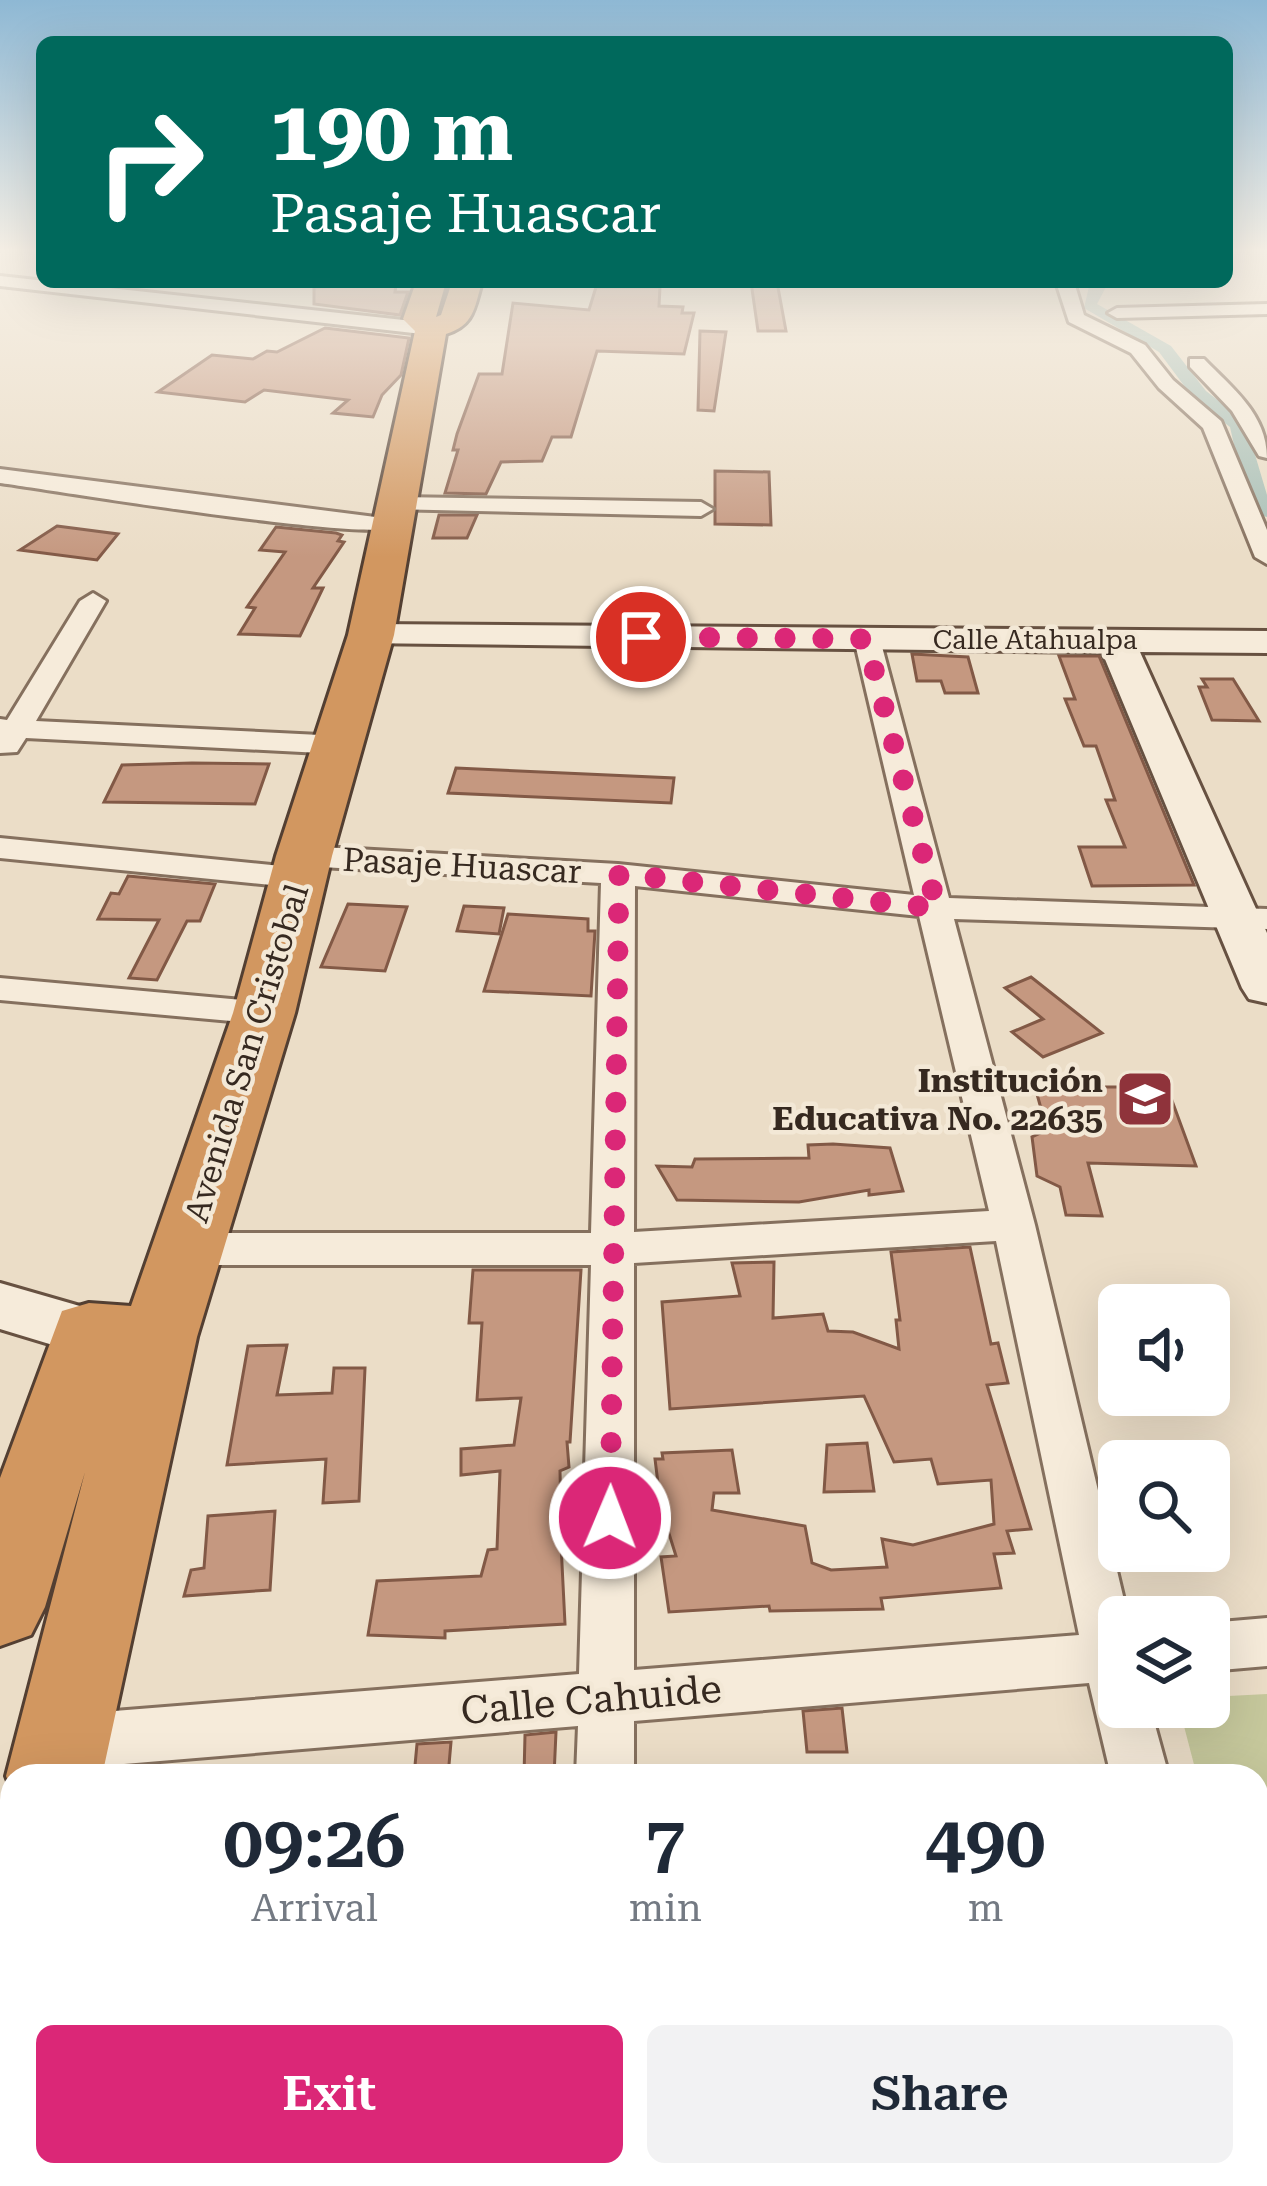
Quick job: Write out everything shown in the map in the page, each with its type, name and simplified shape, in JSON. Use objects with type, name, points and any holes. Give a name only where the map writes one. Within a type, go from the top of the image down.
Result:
[{"type":"highway","name":"Avenida San Cristobal","points":[[59,1759],[124,1334],[185,1249],[264,1012],[371,635],[423,353]]},
{"type":"highway","points":[[0,1607],[124,1334]]},
{"type":"street","points":[[1141,353],[1166,384],[1213,426],[1267,556]]},
{"type":"street","points":[[1197,363],[1240,408],[1267,452]]},
{"type":"street","points":[[0,476],[308,519],[701,508]]},
{"type":"street","points":[[5,738],[93,601]]},
{"type":"street","name":"Calle Atahualpa","points":[[371,635],[1267,643]]},
{"type":"street","points":[[866,639],[937,908],[1099,1596]]},
{"type":"street","points":[[1127,641],[1258,921],[1267,988]]},
{"type":"street","points":[[5,738],[340,745]]},
{"type":"street","name":"Pasaje Huascar","points":[[0,848],[302,867],[619,874],[937,908],[1258,921]]},
{"type":"street","points":[[605,1764],[619,874]]},
{"type":"street","points":[[0,989],[264,1012]]},
{"type":"street","points":[[185,1249],[615,1250],[1014,1225]]},
{"type":"street","points":[[0,1306],[124,1334]]},
{"type":"street","points":[[1230,1645],[1267,1642]]},
{"type":"street","name":"Calle Cahuide","points":[[59,1759],[607,1697],[1098,1679]]},
{"type":"street","points":[[1129,1728],[1137,1764]]},
{"type":"green space","points":[[1267,1694],[1267,1764],[1194,1764],[1184,1728],[1230,1728],[1230,1696]]},
{"type":"building","points":[[263,353],[406,353],[401,375],[382,395],[373,417],[333,413],[348,400],[264,390],[245,402],[158,392],[212,355],[253,359]]},
{"type":"building","points":[[505,353],[596,353],[571,437],[552,437],[542,461],[501,462],[486,494],[445,493],[458,450],[453,450],[457,434],[479,374],[502,374]]},
{"type":"building","points":[[699,353],[723,353],[714,411],[698,410]]},
{"type":"building","points":[[715,471],[769,472],[771,525],[715,524]]},
{"type":"building","points":[[439,515],[477,515],[467,538],[433,538]]},
{"type":"building","points":[[57,526],[118,534],[97,560],[20,550]]},
{"type":"building","points":[[276,527],[336,533],[342,535],[338,541],[344,542],[313,588],[323,588],[300,636],[239,634],[255,608],[247,607],[285,552],[260,550]]},
{"type":"building","points":[[912,654],[968,657],[978,693],[945,693],[941,681],[917,681]]},
{"type":"building","points":[[1059,656],[1099,656],[1194,885],[1092,886],[1079,847],[1125,847],[1106,800],[1115,800],[1096,746],[1084,746],[1065,699],[1075,699]]},
{"type":"building","points":[[1202,679],[1233,679],[1259,721],[1212,720],[1199,687],[1207,687]]},
{"type":"building","points":[[269,764],[255,804],[104,802],[122,765]]},
{"type":"building","points":[[456,768],[674,778],[671,803],[448,793]]},
{"type":"building","points":[[128,876],[215,884],[200,921],[187,921],[157,980],[129,978],[159,920],[98,919],[111,893],[119,894]]},
{"type":"building","points":[[348,904],[407,907],[385,971],[321,967]]},
{"type":"building","points":[[464,906],[504,908],[499,934],[457,931]]},
{"type":"building","points":[[508,914],[588,919],[588,931],[595,931],[591,996],[484,991]]},
{"type":"building","points":[[1031,977],[1102,1033],[1043,1057],[1012,1032],[1043,1019],[1005,988]]},
{"type":"building","points":[[1035,1087],[1167,1087],[1196,1166],[1088,1163],[1102,1216],[1066,1215],[1060,1187],[1037,1176],[1032,1137],[1047,1130]]},
{"type":"building","points":[[808,1145],[890,1148],[903,1191],[869,1195],[869,1190],[799,1202],[677,1200],[657,1166],[692,1167],[695,1159],[809,1158]]},
{"type":"building","points":[[970,1247],[991,1344],[998,1343],[1008,1383],[987,1385],[1031,1529],[1007,1531],[1014,1553],[994,1554],[1001,1588],[881,1598],[883,1609],[770,1611],[769,1606],[669,1612],[661,1557],[676,1556],[661,1508],[655,1459],[663,1459],[662,1453],[732,1450],[739,1493],[714,1493],[712,1510],[805,1526],[812,1563],[831,1570],[887,1567],[882,1539],[913,1545],[994,1524],[991,1480],[938,1484],[931,1459],[894,1462],[864,1396],[670,1409],[662,1302],[740,1296],[732,1263],[774,1262],[773,1318],[823,1314],[828,1331],[853,1332],[899,1349],[891,1252]]},
{"type":"building","points":[[473,1270],[581,1270],[569,1467],[560,1471],[561,1516],[570,1517],[561,1544],[565,1624],[445,1631],[445,1638],[368,1635],[377,1581],[481,1576],[488,1550],[497,1549],[500,1471],[461,1475],[461,1449],[514,1445],[521,1398],[477,1400],[482,1323],[469,1323]]},
{"type":"building","points":[[287,1345],[277,1395],[332,1393],[334,1368],[365,1368],[359,1501],[323,1503],[326,1459],[227,1465],[248,1346]]},
{"type":"building","points":[[867,1443],[874,1491],[824,1492],[827,1445]]},
{"type":"building","points":[[275,1511],[270,1590],[184,1596],[191,1570],[204,1568],[208,1516]]},
{"type":"building","points":[[842,1708],[847,1752],[807,1752],[803,1711]]},
{"type":"building","points":[[556,1732],[555,1764],[524,1764],[525,1735]]},
{"type":"building","points":[[451,1742],[449,1764],[415,1764],[417,1744]]},
{"type":"waterway","points":[[1168,353],[1200,395],[1239,425],[1254,490],[1267,511]]},
{"type":"place","name":"Institución Educativa No. 22635","points":[[1145,1099]]},
{"type":"route","points":[[610,1518],[619,874],[937,908],[866,639],[641,637]]}]
